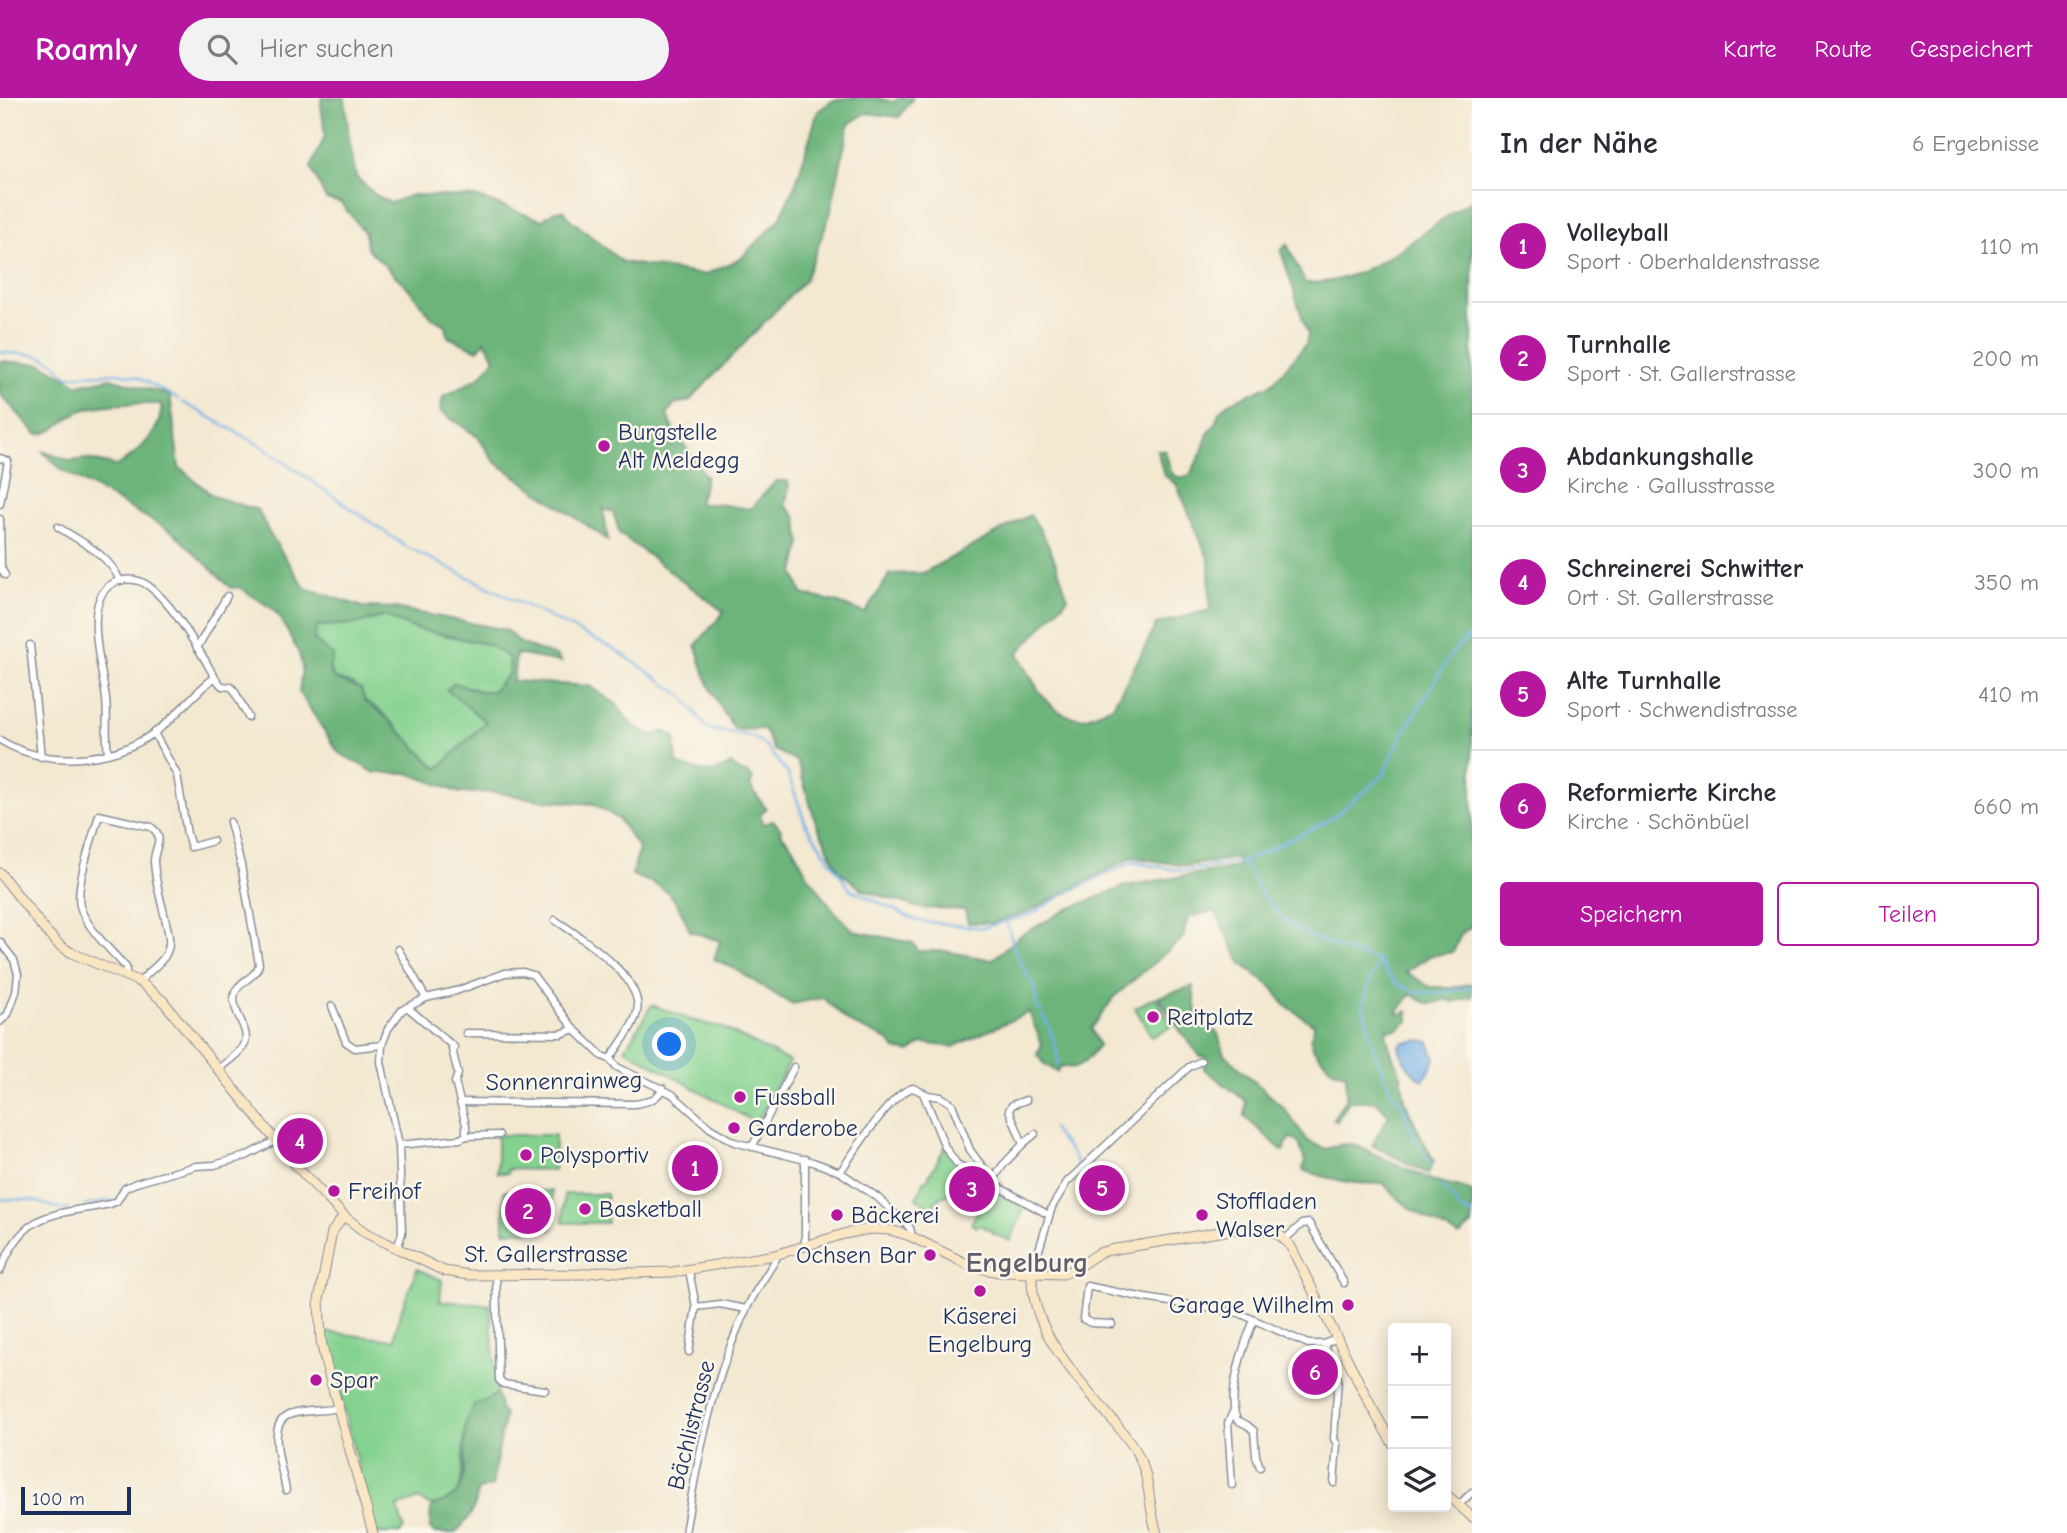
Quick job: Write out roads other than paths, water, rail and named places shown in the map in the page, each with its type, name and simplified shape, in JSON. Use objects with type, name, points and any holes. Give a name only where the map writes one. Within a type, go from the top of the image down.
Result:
[{"type":"street","points":[[0,458],[8,461],[0,504]]},
{"type":"street","points":[[0,519],[1,568],[5,575]]},
{"type":"street","points":[[58,527],[101,556],[114,569],[120,581]]},
{"type":"street","points":[[108,752],[106,701],[96,612],[98,600],[104,590],[120,581],[133,579],[150,588],[176,616],[214,678],[222,686],[234,690],[248,718]]},
{"type":"street","points":[[197,648],[228,596]]},
{"type":"street","points":[[30,645],[41,757]]},
{"type":"street","points":[[0,740],[22,752],[41,757],[75,758],[108,752],[155,733],[214,678]]},
{"type":"street","points":[[155,733],[177,775],[185,828],[191,847],[213,841]]},
{"type":"street","points":[[126,976],[128,969],[87,919],[79,902],[80,885],[99,815],[151,827],[159,838],[154,863],[169,948],[165,957],[140,982]]},
{"type":"street","points":[[218,1070],[242,1049],[245,1043],[245,1034],[234,1006],[234,996],[240,985],[254,975],[259,964],[230,822]]},
{"type":"street","name":"St. Gallerstrasse","points":[[0,873],[59,944],[72,953],[140,982],[163,1002],[275,1141],[344,1216],[366,1233],[444,1271],[461,1275],[496,1275],[582,1274],[605,1271],[657,1273],[690,1270],[775,1255],[870,1229],[890,1230],[910,1236],[979,1269],[1063,1274],[1105,1251],[1237,1229],[1262,1228],[1276,1233],[1284,1240]]},
{"type":"street","points":[[555,920],[601,952],[618,970],[635,995],[636,1016],[610,1059]]},
{"type":"street","points":[[0,942],[13,960],[18,974],[16,992],[8,1014],[0,1022]]},
{"type":"street","points":[[398,949],[426,998]]},
{"type":"street","points":[[397,1249],[402,1233],[399,1145],[382,1068],[382,1045],[393,1021],[407,1007],[426,998],[456,991],[505,973],[533,975],[541,982],[573,1028],[602,1056],[610,1059],[617,1067],[663,1088],[684,1102],[710,1128],[726,1138],[752,1147],[805,1159],[840,1172],[877,1197],[910,1228],[910,1236]]},
{"type":"street","points":[[331,1006],[350,1046],[355,1048],[382,1045]]},
{"type":"street","points":[[407,1007],[454,1047],[452,1049],[458,1074],[455,1082],[466,1136]]},
{"type":"street","points":[[466,1032],[561,1034],[573,1028]]},
{"type":"street","points":[[1157,1533],[1141,1460],[1128,1439],[1050,1340],[1038,1313],[1032,1273],[1049,1215],[1062,1189],[1189,1067],[1201,1061]]},
{"type":"street","points":[[752,1147],[794,1067]]},
{"type":"street","name":"Sonnenrainweg","points":[[460,1102],[635,1104],[650,1101],[663,1088]]},
{"type":"street","points":[[840,1172],[901,1093],[913,1088],[941,1097],[952,1104],[970,1150],[990,1177],[991,1183]]},
{"type":"street","points":[[923,1093],[953,1161],[986,1182],[1049,1215]]},
{"type":"street","points":[[1023,1144],[1009,1110],[1012,1105],[1026,1100]]},
{"type":"street","points":[[991,1183],[1003,1165],[1035,1134]]},
{"type":"street","points":[[399,1145],[460,1139],[466,1136],[499,1135]]},
{"type":"street","points":[[0,1271],[17,1237],[31,1224],[45,1217],[110,1204],[117,1201],[125,1188],[136,1183],[196,1166],[214,1165],[246,1156],[275,1141]]},
{"type":"street","points":[[805,1159],[805,1246]]},
{"type":"street","points":[[344,1216],[332,1232],[320,1291],[318,1318],[322,1348],[373,1533]]},
{"type":"street","points":[[1344,1283],[1312,1225],[1306,1222],[1302,1224],[1284,1240],[1297,1257],[1388,1436]]},
{"type":"street","name":"Bächlistrasse","points":[[685,1533],[710,1407],[746,1309],[776,1259],[775,1255]]},
{"type":"street","points":[[689,1352],[695,1322],[690,1270]]},
{"type":"street","points":[[496,1275],[500,1382],[545,1390]]},
{"type":"street","points":[[1112,1324],[1091,1323],[1083,1319],[1087,1286],[1239,1313],[1308,1344],[1324,1344],[1337,1338]]},
{"type":"street","points":[[695,1307],[720,1304],[746,1309]]},
{"type":"street","points":[[1254,1320],[1240,1360],[1234,1410],[1237,1420],[1254,1431],[1256,1456],[1260,1467]]},
{"type":"street","points":[[1324,1344],[1338,1378],[1334,1483]]},
{"type":"street","points":[[286,1490],[276,1441],[280,1421],[287,1415],[338,1408]]},
{"type":"street","points":[[1232,1485],[1228,1423],[1234,1410]]},
{"type":"street","points":[[1459,1505],[1472,1492]]},
{"type":"street","points":[[1451,1498],[1472,1517]]},
{"type":"water","points":[[1404,1042],[1429,1042],[1435,1059],[1423,1080],[1407,1065],[1399,1046]]},
{"type":"waterway","points":[[0,352],[43,357],[68,376],[118,373],[138,377],[178,399]]},
{"type":"waterway","points":[[182,402],[260,445],[405,546],[616,650],[662,681]]},
{"type":"waterway","points":[[665,684],[683,696],[708,729],[753,737],[765,745],[788,774],[806,825],[850,889],[918,921],[982,928],[1030,915],[1067,893],[1132,862],[1184,871],[1243,862],[1328,821],[1382,777],[1402,735],[1452,653],[1472,633]]},
{"type":"waterway","points":[[1243,862],[1266,900],[1289,923],[1317,939],[1379,961],[1363,1006],[1373,1046],[1390,1090],[1403,1106],[1414,1138],[1433,1166]]},
{"type":"waterway","points":[[1006,921],[1009,931]]},
{"type":"waterway","points":[[1010,933],[1017,956],[1033,986],[1036,1006],[1041,1011]]},
{"type":"waterway","points":[[1379,962],[1393,980],[1410,990],[1431,993],[1472,987]]},
{"type":"waterway","points":[[1043,1015],[1053,1039],[1058,1065]]},
{"type":"waterway","points":[[1052,1128],[1071,1153],[1077,1169]]},
{"type":"waterway","points":[[1081,1176],[1085,1181]]},
{"type":"waterway","points":[[1441,1185],[1459,1208],[1472,1214]]},
{"type":"waterway","points":[[0,1199],[29,1200],[68,1209]]},
{"type":"waterway","points":[[84,1206],[112,1200]]},
{"type":"place","name":"Burgstelle Alt Meldegg","points":[[604,446]]},
{"type":"place","name":"Reitplatz","points":[[1153,1017]]},
{"type":"place","name":"Fussball","points":[[740,1097]]},
{"type":"place","name":"Garderobe","points":[[734,1128]]},
{"type":"place","name":"Schreinerei Schwitter","points":[[300,1141]]},
{"type":"place","name":"Polysportiv","points":[[526,1155]]},
{"type":"place","name":"Volleyball","points":[[695,1168]]},
{"type":"place","name":"Alte Turnhalle","points":[[1102,1188]]},
{"type":"place","name":"Abdankungshalle","points":[[972,1189]]},
{"type":"place","name":"Freihof","points":[[334,1191]]},
{"type":"place","name":"Basketball","points":[[585,1209]]},
{"type":"place","name":"Turnhalle","points":[[528,1211]]},
{"type":"place","name":"Bäckerei","points":[[837,1215]]},
{"type":"place","name":"Stoffladen Walser","points":[[1202,1215]]},
{"type":"place","name":"Ochsen Bar","points":[[930,1255]]},
{"type":"place","name":"Käserei Engelburg","points":[[980,1291]]},
{"type":"place","name":"Garage Wilhelm","points":[[1348,1305]]},
{"type":"place","name":"Reformierte Kirche","points":[[1315,1372]]},
{"type":"place","name":"Spar","points":[[316,1380]]},
{"type":"district","name":"Engelburg","points":[[1027,1262]]}]
